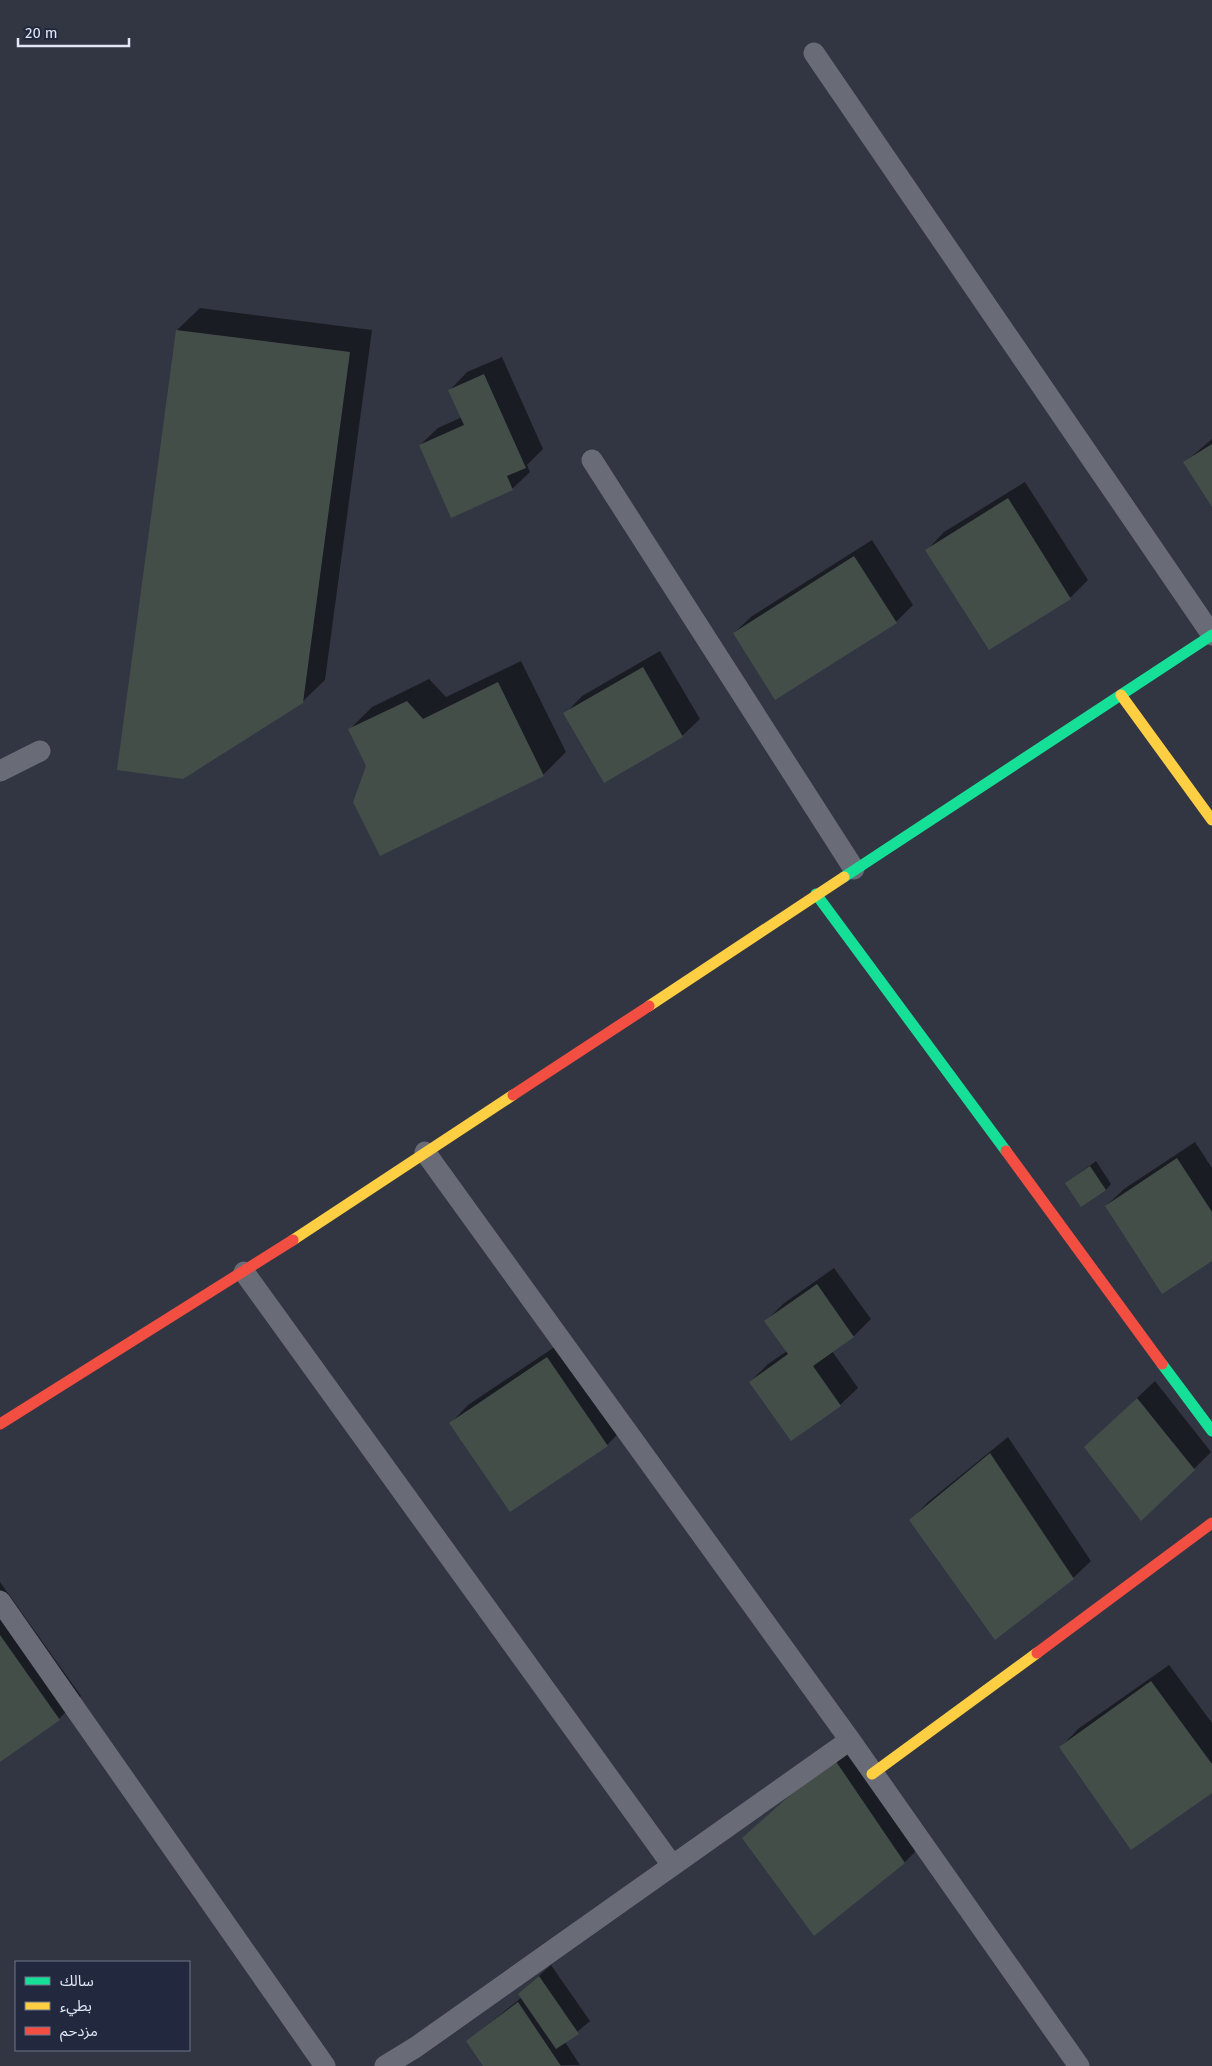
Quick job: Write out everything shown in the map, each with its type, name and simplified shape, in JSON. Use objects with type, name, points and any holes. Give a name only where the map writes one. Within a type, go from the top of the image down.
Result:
[{"type":"street","points":[[0,1424],[244,1272],[1212,635]]},
{"type":"street","points":[[1121,695],[1212,820]]},
{"type":"street","points":[[816,894],[1212,1431]]},
{"type":"street","points":[[872,1774],[1212,1523]]},
{"type":"lane","points":[[814,53],[1212,635]]},
{"type":"lane","points":[[592,460],[854,869]]},
{"type":"lane","points":[[0,771],[40,751]]},
{"type":"lane","points":[[425,1152],[850,1740],[872,1774],[1079,2066]]},
{"type":"lane","points":[[244,1272],[672,1865]]},
{"type":"lane","points":[[0,1601],[326,2066]]},
{"type":"lane","points":[[385,2066],[416,2047],[850,1740]]},
{"type":"building","points":[[176,330],[350,352],[303,703],[183,779],[117,770]]},
{"type":"building","points":[[484,374],[526,468],[507,476],[513,490],[451,518],[419,445],[464,425],[448,390]]},
{"type":"building","points":[[1212,444],[1212,507],[1183,462]]},
{"type":"building","points":[[1008,498],[1071,599],[989,650],[925,550]]},
{"type":"building","points":[[854,556],[897,623],[775,700],[733,633]]},
{"type":"building","points":[[643,667],[683,737],[604,783],[563,713]]},
{"type":"building","points":[[498,682],[544,776],[380,856],[353,802],[366,766],[348,729],[407,701],[423,719]]},
{"type":"building","points":[[1177,1158],[1212,1212],[1212,1261],[1162,1294],[1105,1206]]},
{"type":"building","points":[[1090,1166],[1106,1190],[1081,1207],[1065,1183]]},
{"type":"building","points":[[817,1284],[854,1337],[813,1366],[841,1406],[791,1441],[749,1382],[788,1354],[764,1321]]},
{"type":"building","points":[[547,1357],[608,1446],[510,1512],[449,1423]]},
{"type":"building","points":[[1137,1398],[1195,1470],[1141,1521],[1084,1447]]},
{"type":"building","points":[[990,1453],[1074,1579],[995,1640],[909,1520]]},
{"type":"building","points":[[0,1635],[60,1720],[0,1762]]},
{"type":"building","points":[[1151,1681],[1212,1764],[1212,1793],[1131,1850],[1059,1747]]},
{"type":"building","points":[[833,1757],[905,1863],[814,1936],[742,1838]]},
{"type":"building","points":[[539,1976],[579,2034],[556,2049],[518,1994]]},
{"type":"building","points":[[518,2002],[561,2066],[483,2066],[466,2041]]},
{"type":"traffic: fast","points":[[844,877],[1212,635]]},
{"type":"traffic: fast","points":[[816,894],[1006,1151]]},
{"type":"traffic: fast","points":[[1162,1364],[1212,1431]]},
{"type":"traffic: slow","points":[[1121,695],[1212,820]]},
{"type":"traffic: slow","points":[[649,1006],[844,877]]},
{"type":"traffic: slow","points":[[293,1240],[513,1095]]},
{"type":"traffic: slow","points":[[872,1774],[1037,1653]]},
{"type":"traffic: jam","points":[[513,1095],[649,1006]]},
{"type":"traffic: jam","points":[[1006,1151],[1162,1364]]},
{"type":"traffic: jam","points":[[0,1424],[293,1240]]},
{"type":"traffic: jam","points":[[1037,1653],[1212,1523]]}]
